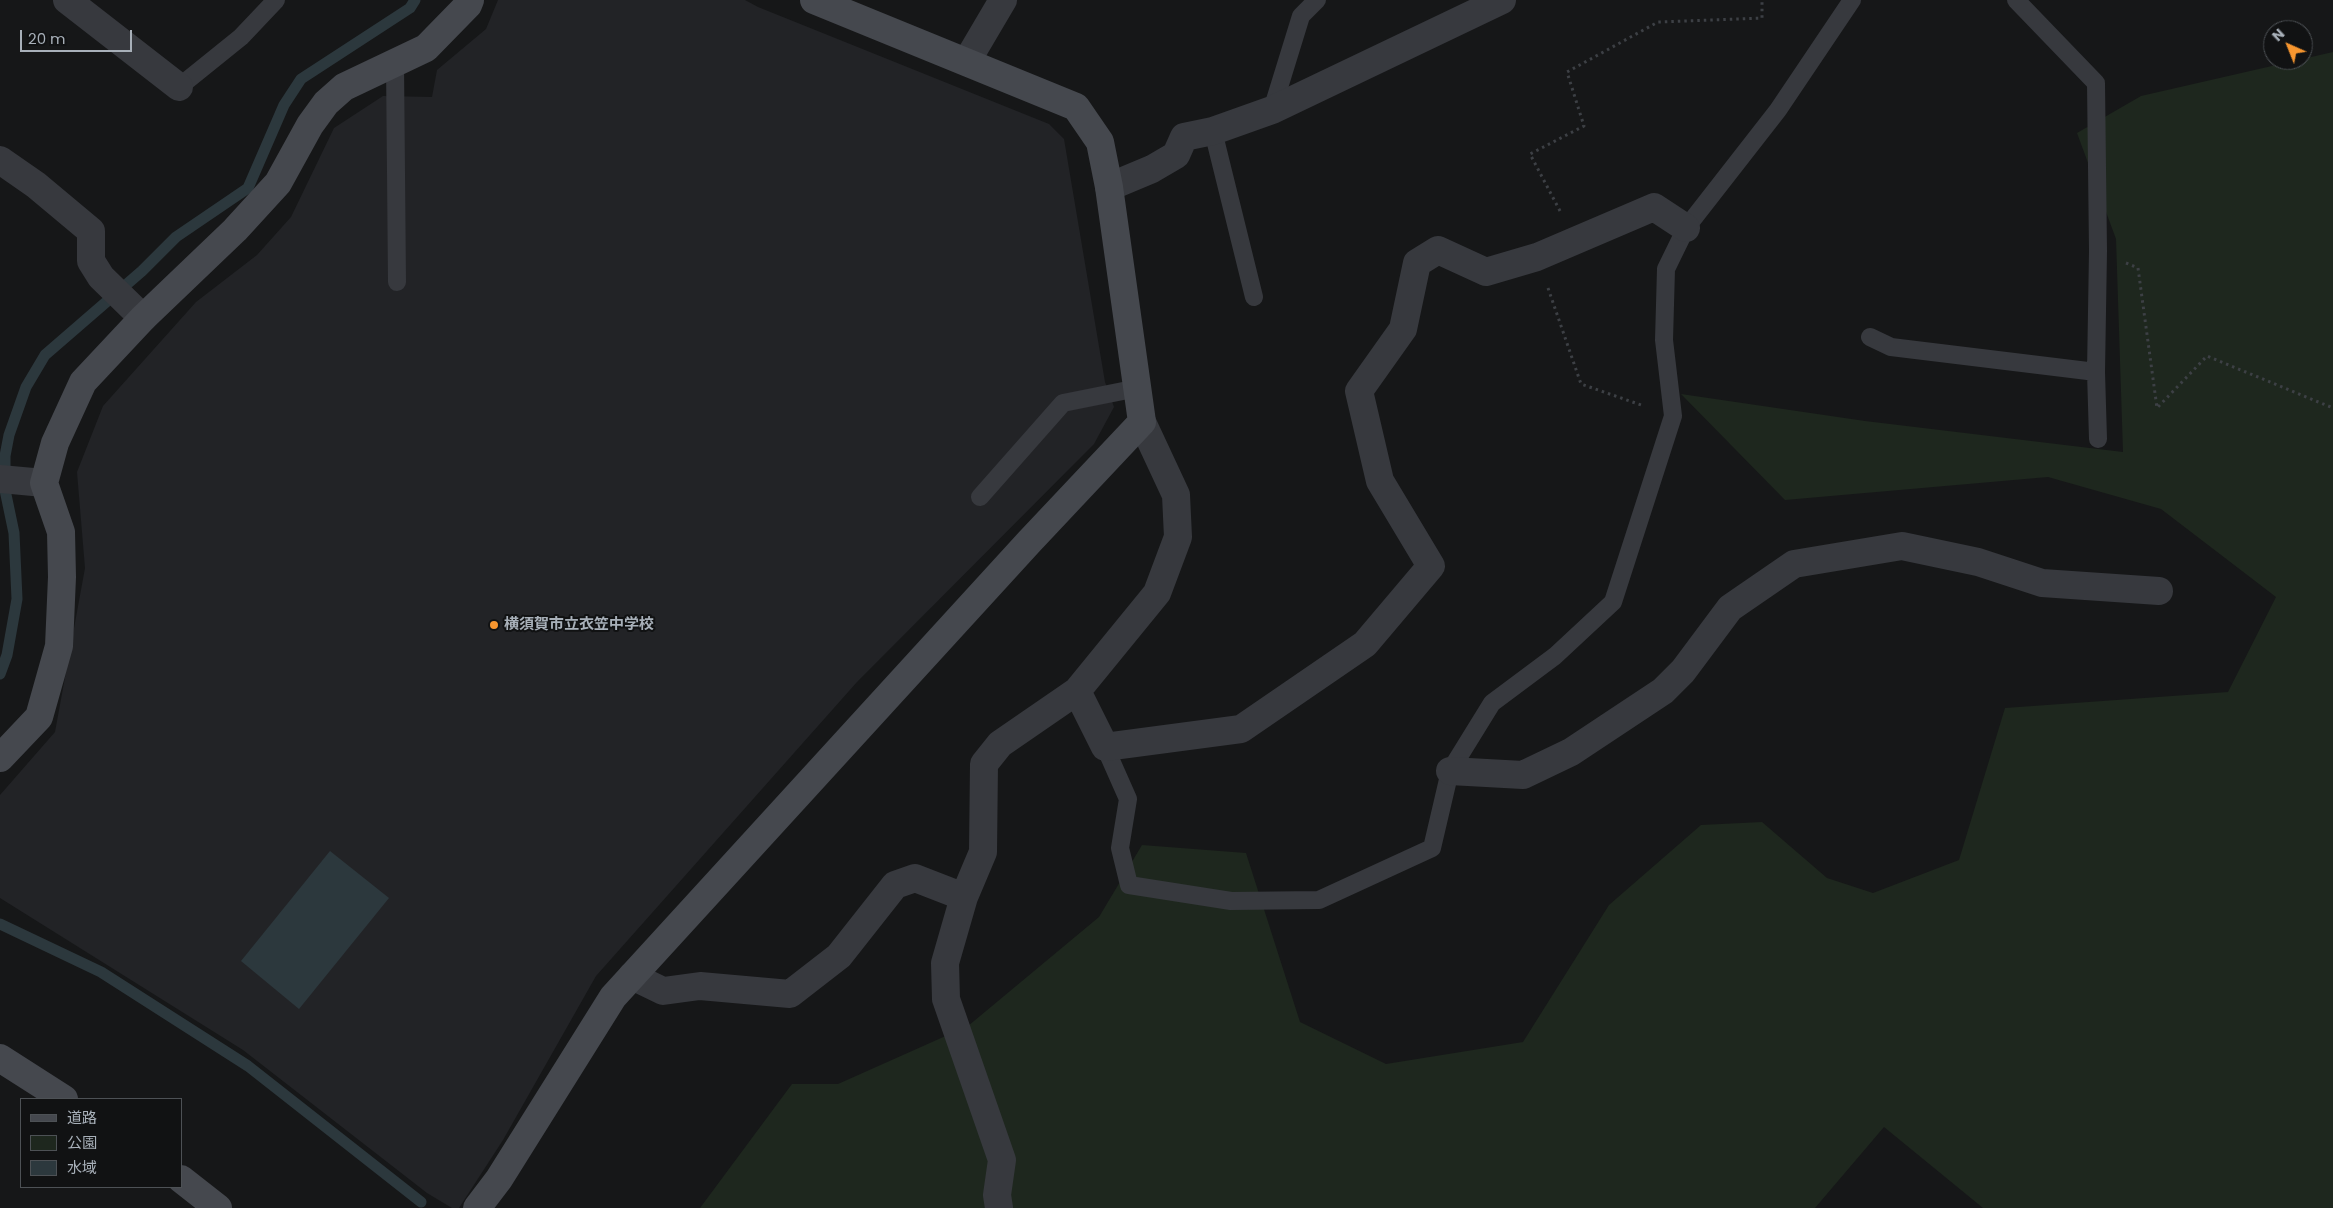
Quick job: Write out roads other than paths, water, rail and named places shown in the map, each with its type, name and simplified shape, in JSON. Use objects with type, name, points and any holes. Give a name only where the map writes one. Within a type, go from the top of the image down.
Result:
[{"type":"street","points":[[67,0],[179,87]]},
{"type":"street","points":[[0,758],[39,717],[59,646],[62,577],[61,532],[44,483],[55,443],[126,301],[235,230],[278,183],[310,125],[326,103],[344,87],[426,48],[468,5],[470,0]]},
{"type":"street","points":[[814,0],[1076,107],[1100,142],[1109,187],[1142,422],[1176,495],[1178,537],[1157,593],[1077,691],[1000,744],[984,764],[984,852],[964,898],[945,964],[946,999],[1002,1160],[996,1195],[999,1208]]},
{"type":"street","points":[[967,61],[1003,0]]},
{"type":"street","points":[[1109,187],[1152,169],[1176,155],[1184,137],[1214,131],[1272,110],[1502,0]]},
{"type":"street","points":[[0,160],[36,184],[91,231],[91,261],[126,301]]},
{"type":"street","points":[[1077,691],[1106,747],[1241,729],[1365,644],[1430,566],[1380,481],[1359,391],[1403,329],[1417,263],[1438,250],[1486,272],[1537,257],[1575,239],[1654,207],[1686,228]]},
{"type":"street","points":[[478,1208],[499,1179],[613,997],[1029,542],[1142,422]]},
{"type":"street","points":[[0,479],[44,483]]},
{"type":"street","points":[[1450,772],[1523,775],[1571,752],[1663,690],[1683,671],[1730,608],[1794,564],[1902,546],[1978,562],[2042,583],[2159,591]]},
{"type":"street","points":[[632,976],[663,990],[700,986],[790,994],[839,956],[895,885],[915,878],[964,898]]},
{"type":"street","points":[[0,1058],[62,1098]]},
{"type":"street","points":[[182,1180],[218,1208]]},
{"type":"lane","points":[[179,87],[241,37],[276,0]]},
{"type":"lane","points":[[1272,110],[1301,16],[1317,0]]},
{"type":"lane","points":[[1106,747],[1128,799],[1120,848],[1129,885],[1231,901],[1319,900],[1432,848],[1450,772],[1492,703],[1555,656],[1613,602],[1673,416],[1664,340],[1666,269],[1686,228],[1778,110],[1852,0]]},
{"type":"lane","points":[[2016,0],[2096,82],[2098,251],[2096,372],[2098,439]]},
{"type":"lane","points":[[395,63],[397,282]]},
{"type":"lane","points":[[1214,131],[1254,298]]},
{"type":"lane","points":[[1870,337],[1891,347],[2096,372]]},
{"type":"lane","points":[[980,497],[1063,403],[1138,388]]},
{"type":"water","points":[[330,851],[389,898],[299,1009],[241,961]]},
{"type":"waterway","points":[[0,674],[7,655],[17,599],[14,533],[5,490],[5,456],[9,435],[26,387],[45,355],[142,271],[176,237],[248,188],[284,105],[301,79],[410,8],[415,0]]},
{"type":"waterway","points":[[0,924],[101,972],[248,1066],[421,1202]]},
{"type":"place","name":"横須賀市立衣笠中学校","points":[[494,625]]}]
